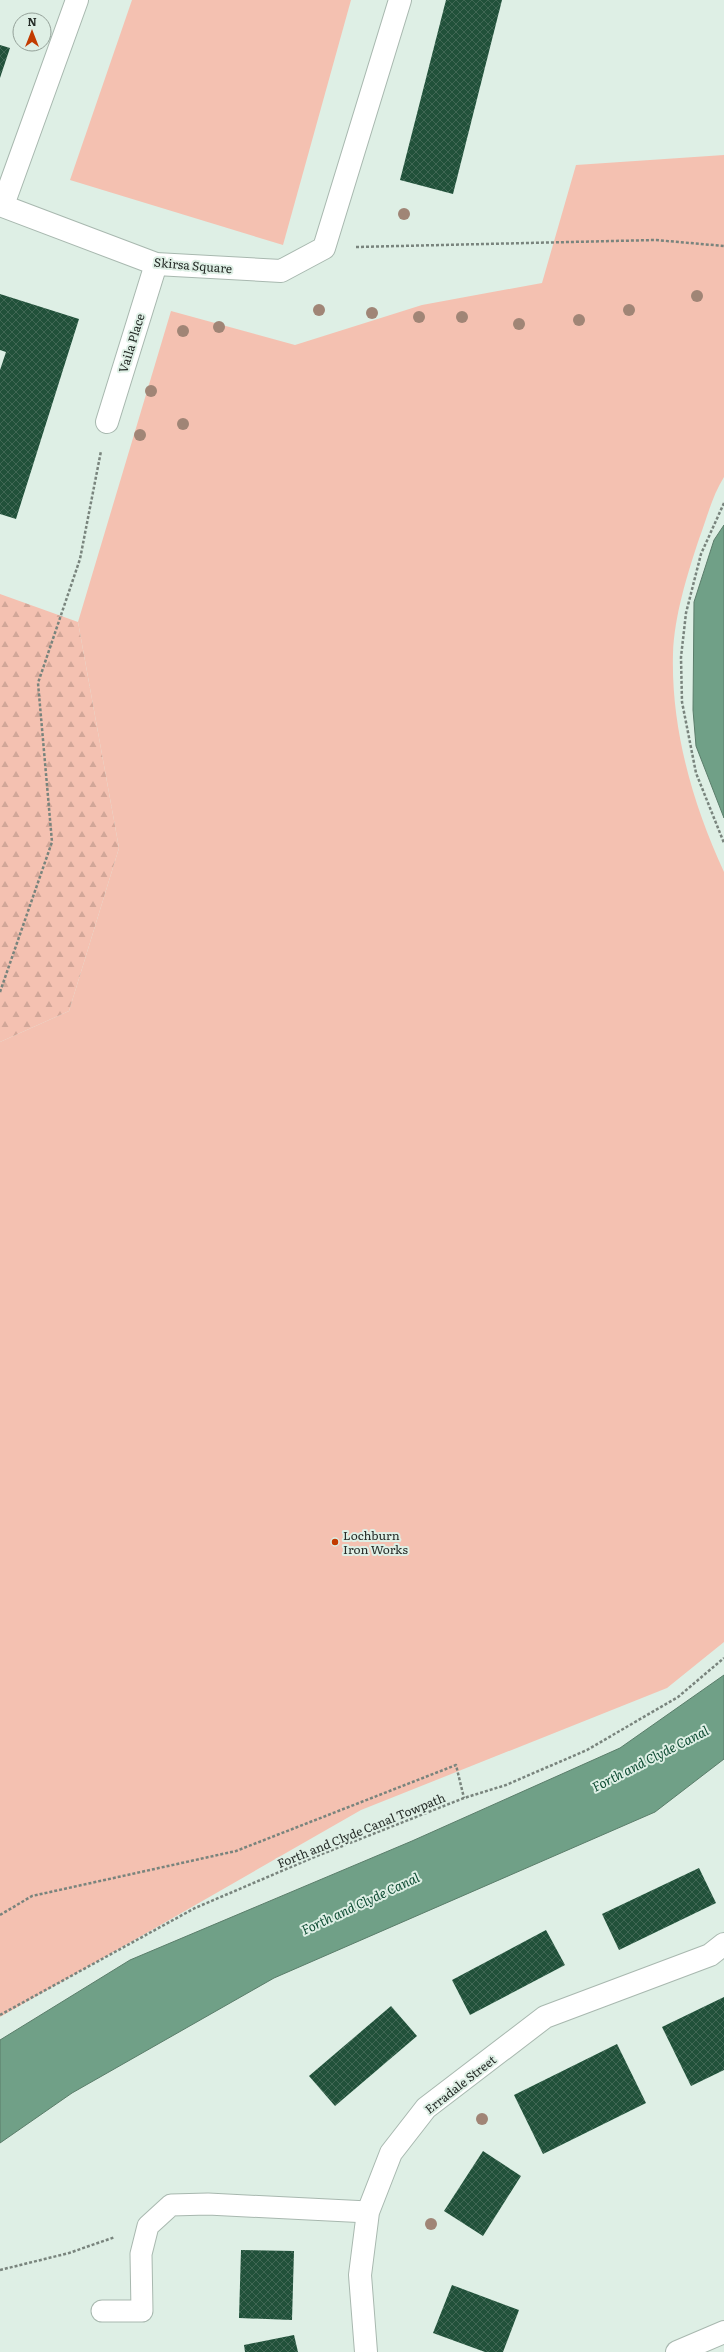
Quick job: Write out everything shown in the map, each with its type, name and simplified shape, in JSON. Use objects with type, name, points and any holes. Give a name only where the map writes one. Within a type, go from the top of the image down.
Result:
[{"type":"street","name":"Skirsa Square","points":[[77,0],[1,205],[156,264],[281,271],[324,248]]},
{"type":"street","points":[[324,248],[400,0]]},
{"type":"street","name":"Vaila Place","points":[[107,422],[156,264]]},
{"type":"street","name":"Erradale Street","points":[[366,2352],[360,2275],[368,2212],[391,2153],[426,2108],[545,2018],[710,1954],[724,1944]]},
{"type":"street","points":[[677,2352],[724,2332]]},
{"type":"lane","points":[[102,2311],[142,2311],[141,2254],[148,2226],[171,2205],[208,2204],[368,2212]]},
{"type":"path","points":[[324,248],[656,240],[724,246]]},
{"type":"path","points":[[0,992],[52,842],[38,683],[80,560],[107,422]]},
{"type":"path","points":[[724,503],[701,554],[686,613],[681,657],[682,702],[696,774],[724,842]]},
{"type":"path","name":"Forth and Clyde Canal Towpath","points":[[0,2016],[195,1908],[312,1858],[464,1798],[506,1785],[587,1750],[678,1697],[724,1658]]},
{"type":"path","points":[[0,1915],[32,1896],[236,1851],[456,1765],[464,1798]]},
{"type":"path","points":[[0,2270],[69,2252],[148,2226]]},
{"type":"green space","points":[[132,0],[351,0],[283,245],[70,180]]},
{"type":"green space","points":[[724,155],[724,477],[710,507],[686,581],[674,640],[673,682],[680,738],[686,766],[703,820],[724,872],[724,1642],[667,1688],[361,1810],[0,2017],[0,1042],[69,1011],[119,848],[78,622],[171,311],[295,345],[422,305],[542,283],[576,165]]},
{"type":"green space","points":[[0,594],[78,622],[119,848],[69,1011],[0,1042]]},
{"type":"water","points":[[724,525],[724,818],[696,746],[693,710],[694,602],[714,540]]},
{"type":"water","name":"Forth and Clyde Canal","points":[[724,1675],[724,1759],[655,1812],[274,1978],[72,2093],[0,2143],[0,2040],[130,1960],[412,1841],[620,1748]]},
{"type":"building","points":[[446,0],[502,0],[453,194],[400,180]]},
{"type":"building","points":[[0,45],[10,48],[0,78]]},
{"type":"building","points":[[0,294],[79,319],[16,519],[0,514],[0,370],[6,352],[0,350]]},
{"type":"building","points":[[699,1868],[716,1903],[619,1950],[602,1914]]},
{"type":"building","points":[[546,1930],[565,1965],[470,2015],[452,1980]]},
{"type":"building","points":[[724,1997],[724,2070],[691,2086],[662,2027]]},
{"type":"building","points":[[391,2006],[417,2036],[335,2106],[309,2076]]},
{"type":"building","points":[[617,2044],[646,2103],[543,2154],[514,2095]]},
{"type":"building","points":[[483,2151],[521,2176],[483,2236],[444,2211]]},
{"type":"building","points":[[241,2250],[294,2251],[292,2320],[239,2318]]},
{"type":"building","points":[[452,2285],[519,2310],[503,2352],[485,2352],[433,2333]]},
{"type":"building","points":[[294,2335],[298,2352],[245,2352],[244,2345]]},
{"type":"place","name":"Lochburn Iron Works","points":[[335,1542]]}]
